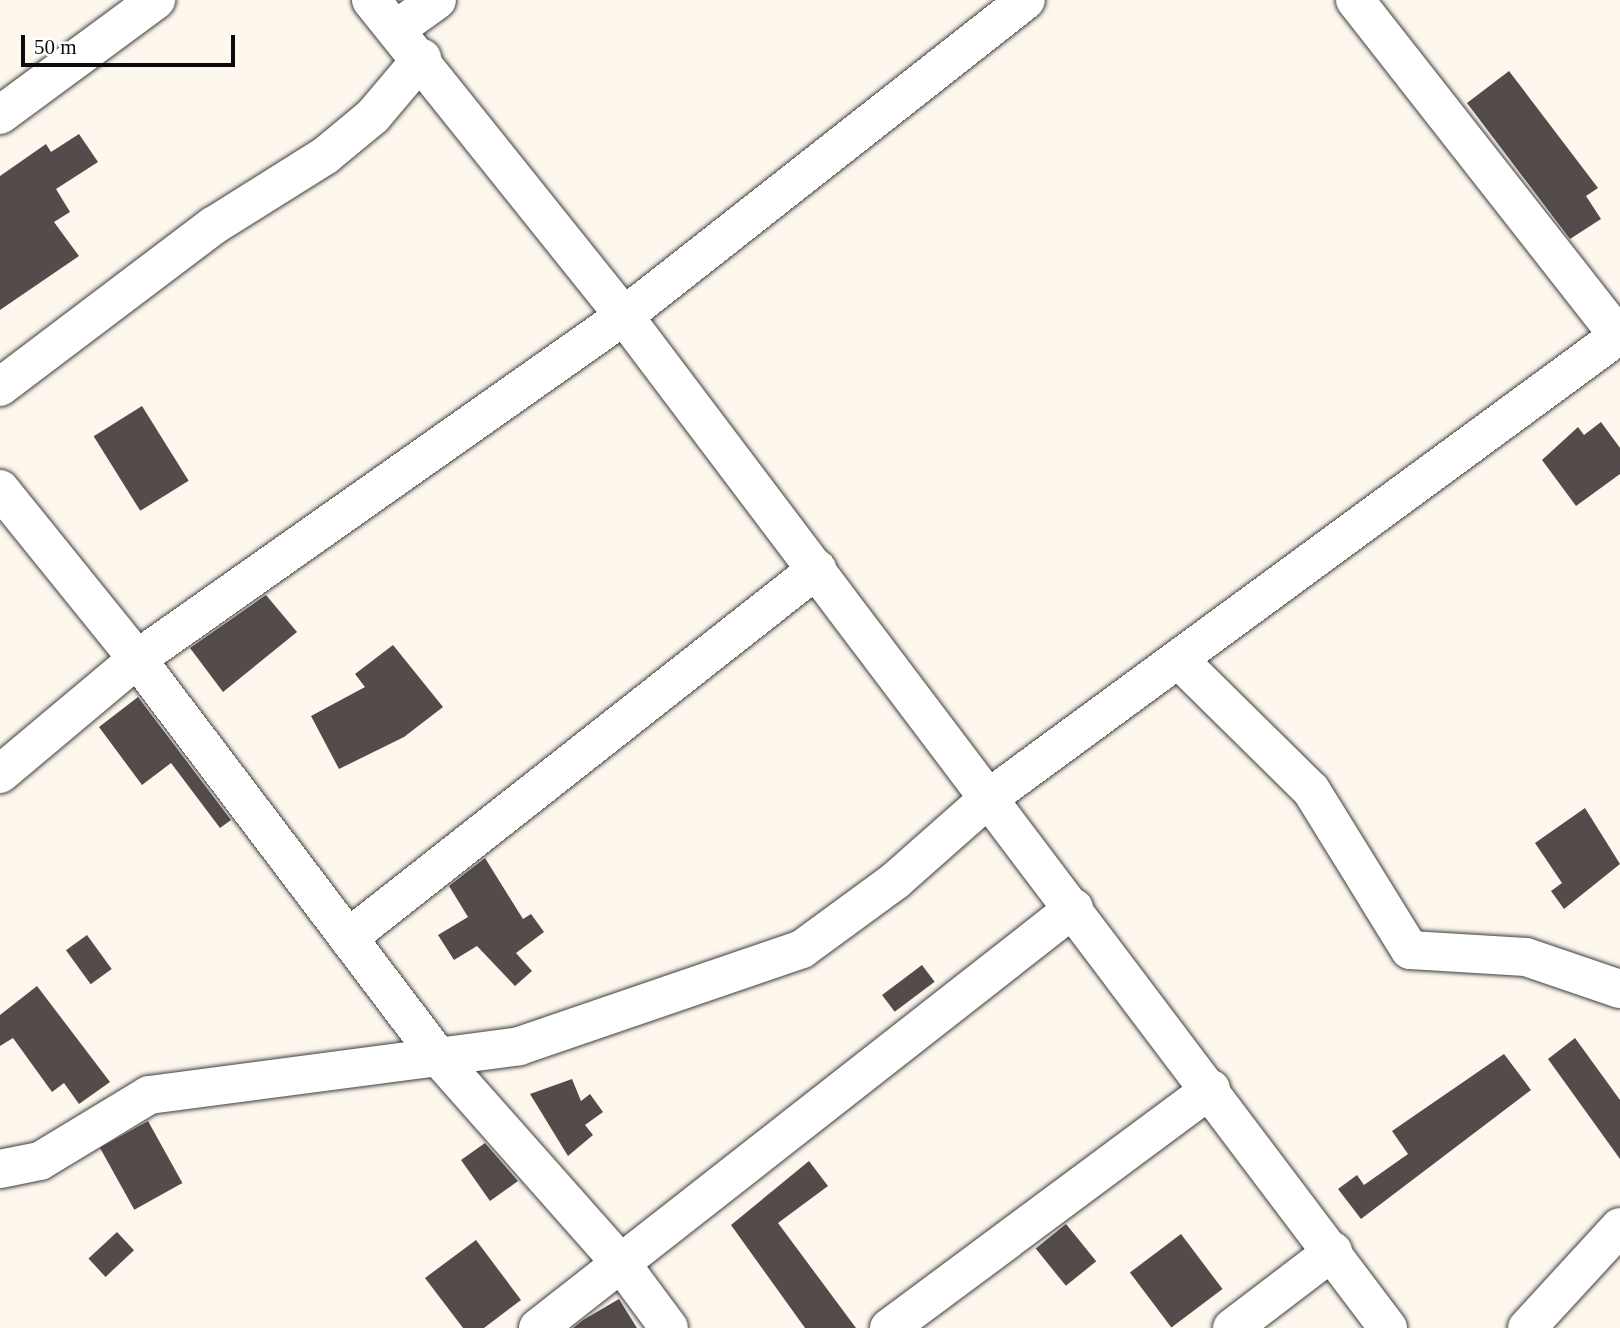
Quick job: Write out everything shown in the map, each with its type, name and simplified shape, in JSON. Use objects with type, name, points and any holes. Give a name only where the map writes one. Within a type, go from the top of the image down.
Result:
[{"type":"street","points":[[0,115],[156,0]]},
{"type":"street","points":[[370,0],[398,28],[625,316],[1211,1089],[1388,1328]]},
{"type":"street","points":[[398,28],[437,0]]},
{"type":"street","points":[[0,774],[137,659],[625,316],[1026,0]]},
{"type":"street","points":[[0,1169],[40,1161],[149,1095],[440,1059],[519,1046],[604,1021],[698,980],[802,949],[895,881],[990,797],[1181,662],[1619,337],[1355,0]]},
{"type":"street","points":[[0,387],[213,226],[326,155],[373,116],[422,58]]},
{"type":"street","points":[[0,489],[137,659],[440,1059],[623,1266],[669,1328]]},
{"type":"street","points":[[348,938],[817,569]]},
{"type":"street","points":[[1181,662],[1311,790],[1409,950],[1526,957],[1620,989]]},
{"type":"street","points":[[538,1328],[623,1266],[1074,908]]},
{"type":"street","points":[[889,1328],[1211,1089]]},
{"type":"street","points":[[1527,1328],[1620,1227]]},
{"type":"street","points":[[1231,1328],[1333,1251]]},
{"type":"building","points":[[1509,71],[1598,188],[1586,196],[1601,219],[1570,239],[1467,103]]},
{"type":"building","points":[[79,134],[98,162],[56,189],[70,212],[54,222],[79,256],[0,310],[0,176],[46,144],[51,152]]},
{"type":"building","points":[[142,406],[189,481],[140,511],[94,436]]},
{"type":"building","points":[[1601,422],[1620,448],[1620,474],[1576,506],[1542,460],[1578,427],[1584,435]]},
{"type":"building","points":[[266,595],[297,632],[223,692],[190,648]]},
{"type":"building","points":[[393,645],[443,707],[404,737],[339,769],[311,716],[365,687],[355,674]]},
{"type":"building","points":[[138,697],[231,820],[220,828],[171,763],[142,785],[99,727]]},
{"type":"building","points":[[1585,808],[1620,864],[1564,909],[1551,891],[1562,883],[1535,843]]},
{"type":"building","points":[[485,858],[523,919],[531,914],[544,932],[516,953],[532,971],[515,986],[477,946],[454,960],[438,935],[468,917],[449,886]]},
{"type":"building","points":[[87,935],[112,969],[91,984],[66,950]]},
{"type":"building","points":[[922,965],[935,982],[895,1012],[882,995]]},
{"type":"building","points":[[37,986],[110,1082],[79,1104],[64,1083],[52,1092],[13,1038],[0,1046],[0,1015]]},
{"type":"building","points":[[1575,1038],[1620,1100],[1620,1159],[1548,1059]]},
{"type":"building","points":[[1504,1054],[1531,1090],[1361,1219],[1338,1189],[1357,1175],[1364,1185],[1408,1154],[1392,1131]]},
{"type":"building","points":[[572,1079],[581,1101],[590,1094],[603,1112],[585,1125],[593,1135],[568,1156],[530,1094]]},
{"type":"building","points":[[148,1121],[182,1183],[134,1210],[100,1148]]},
{"type":"building","points":[[485,1143],[518,1181],[490,1201],[461,1160]]},
{"type":"building","points":[[809,1161],[828,1186],[778,1223],[856,1328],[805,1328],[731,1225]]},
{"type":"building","points":[[1066,1224],[1096,1261],[1066,1286],[1036,1249]]},
{"type":"building","points":[[117,1232],[134,1250],[106,1277],[88,1259]]},
{"type":"building","points":[[1181,1234],[1223,1289],[1171,1328],[1130,1273]]},
{"type":"building","points":[[476,1240],[521,1300],[484,1328],[463,1328],[425,1278]]},
{"type":"building","points":[[619,1299],[637,1328],[573,1328],[583,1320]]}]
